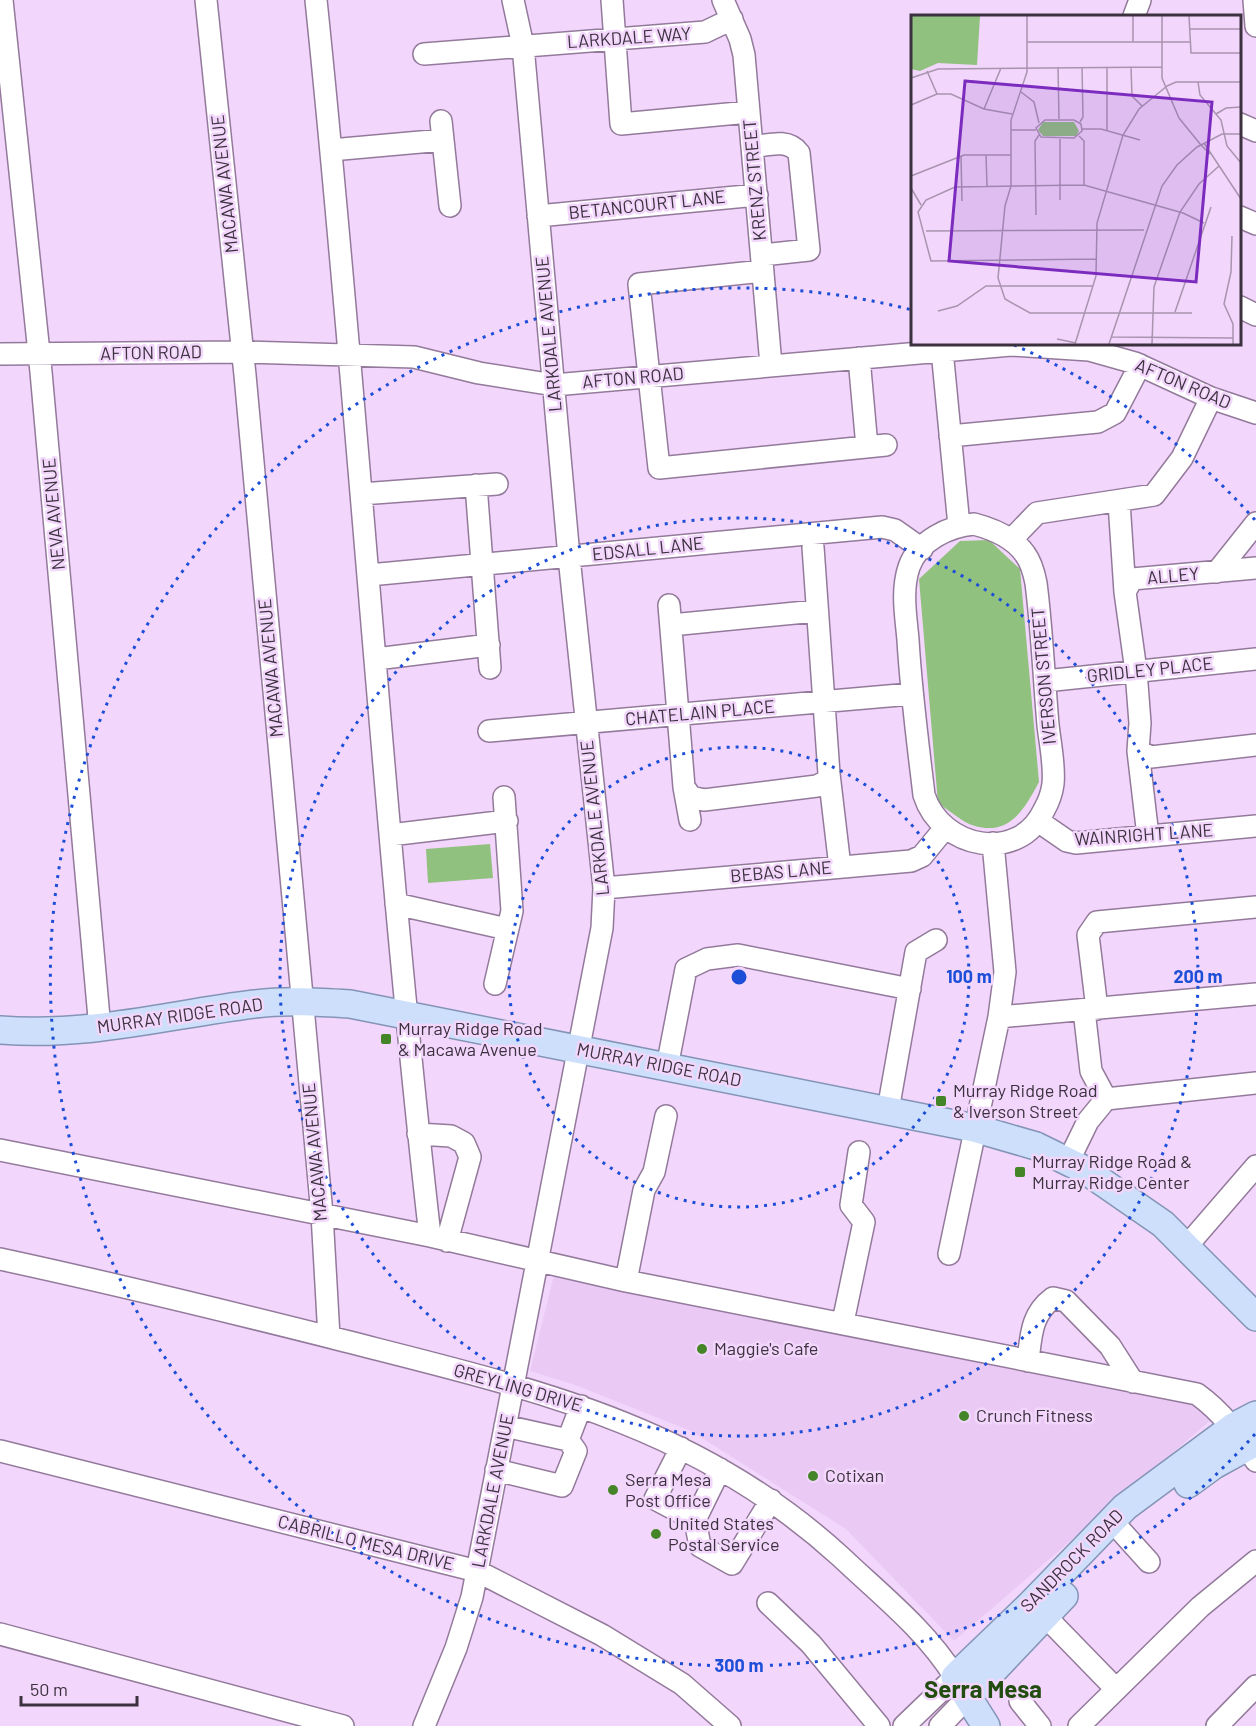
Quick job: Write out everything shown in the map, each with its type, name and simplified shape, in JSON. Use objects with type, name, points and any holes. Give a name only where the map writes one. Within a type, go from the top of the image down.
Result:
[{"type":"main road","name":"MURRAY RIDGE ROAD","points":[[0,1030],[48,1033],[100,1029],[256,1004],[301,1001],[350,1004],[974,1128],[1036,1146],[1085,1170],[1163,1224],[1252,1304]]},
{"type":"main road","name":"SANDROCK ROAD","points":[[961,1687],[1118,1528],[1137,1521],[1249,1438]]},
{"type":"main road","name":"SANDROCK ROAD","points":[[961,1687],[1045,1616],[1118,1528]]},
{"type":"main road","points":[[961,1687],[986,1726]]},
{"type":"street","name":"NEVA AVENUE","points":[[2,0],[39,354],[100,1029]]},
{"type":"street","name":"MACAWA AVENUE","points":[[206,0],[243,352],[322,1214],[329,1337]]},
{"type":"street","points":[[316,0],[369,575],[405,1016],[418,1134],[438,1239]]},
{"type":"street","name":"LARKDALE AVENUE","points":[[424,1726],[456,1648],[477,1571],[602,928],[603,888],[569,557],[523,46],[513,0]]},
{"type":"street","points":[[612,0],[621,124],[749,112]]},
{"type":"street","name":"KRENZ STREET","points":[[723,0],[744,55],[771,365]]},
{"type":"street","points":[[1134,15],[1140,0]]},
{"type":"street","points":[[1254,0],[1256,26]]},
{"type":"street","name":"LARKDALE WAY","points":[[424,54],[705,32],[732,20]]},
{"type":"street","points":[[1241,125],[1256,131]]},
{"type":"street","points":[[331,150],[442,131],[450,206]]},
{"type":"street","points":[[752,147],[785,144],[794,146],[799,153],[809,250],[763,263],[639,284],[659,468],[876,446],[859,358]]},
{"type":"street","name":"BETANCOURT LANE","points":[[538,216],[757,195]]},
{"type":"street","points":[[1241,218],[1256,224]]},
{"type":"street","points":[[1241,308],[1256,315]]},
{"type":"street","name":"AFTON ROAD","points":[[0,354],[243,352],[414,357],[479,373],[554,385],[980,345],[1057,346],[1089,350],[1140,365],[1210,398],[1256,413]]},
{"type":"street","points":[[942,350],[958,526]]},
{"type":"street","points":[[950,436],[1098,422],[1114,413],[1140,365]]},
{"type":"street","points":[[1038,821],[1018,837],[993,843],[957,837],[929,811],[924,795],[911,694],[904,590],[910,565],[936,536],[958,526],[974,524],[1011,540],[1037,513],[1154,495],[1182,458],[1210,398]]},
{"type":"street","points":[[361,494],[486,485],[482,565],[490,668]]},
{"type":"street","points":[[1119,502],[1125,592]]},
{"type":"street","points":[[1217,572],[1256,523]]},
{"type":"street","name":"EDSALL LANE","points":[[369,575],[882,527],[895,530],[922,549]]},
{"type":"street","name":"IVERSON STREET","points":[[1011,540],[1025,554],[1035,582],[1045,681],[1053,783],[1038,821]]},
{"type":"street","points":[[813,547],[822,702],[840,867]]},
{"type":"street","name":"ALLEY","points":[[1148,836],[1138,751],[1140,723],[1136,671],[1125,592],[1132,579],[1256,568]]},
{"type":"street","points":[[690,820],[684,787],[670,615],[816,611]]},
{"type":"street","points":[[376,659],[489,645]]},
{"type":"street","name":"GRIDLEY PLACE","points":[[1045,681],[1256,659]]},
{"type":"street","name":"CHATELAIN PLACE","points":[[489,731],[911,694]]},
{"type":"street","points":[[1138,751],[1151,757],[1256,745]]},
{"type":"street","points":[[684,787],[691,797],[704,800],[817,786],[827,781],[829,774]]},
{"type":"street","points":[[495,984],[512,911],[504,797]]},
{"type":"street","points":[[390,836],[507,821]]},
{"type":"street","name":"WAINRIGHT LANE","points":[[1038,821],[1066,841],[1076,843],[1256,826]]},
{"type":"street","name":"BEBAS LANE","points":[[603,888],[911,861],[922,856],[945,828]]},
{"type":"street","points":[[949,1254],[999,1017],[1005,972],[993,843]]},
{"type":"street","points":[[396,904],[507,928]]},
{"type":"street","points":[[1106,1099],[1090,1071],[1088,935],[1097,922],[1256,907]]},
{"type":"street","points":[[888,1110],[916,952],[936,940]]},
{"type":"street","points":[[667,1067],[686,969],[706,959],[738,955],[910,989]]},
{"type":"street","points":[[999,1017],[1256,994]]},
{"type":"street","points":[[1068,1162],[1088,1121],[1106,1099],[1256,1083]]},
{"type":"street","points":[[626,1281],[644,1190],[654,1172],[666,1116]]},
{"type":"street","points":[[418,1134],[451,1136],[464,1143],[470,1157],[438,1239]]},
{"type":"street","points":[[0,1150],[322,1214],[626,1281],[843,1322],[1197,1394],[1249,1438]]},
{"type":"street","points":[[843,1322],[864,1222],[851,1205],[860,1152]]},
{"type":"street","points":[[1186,1247],[1256,1166]]},
{"type":"street","name":"GREYLING DRIVE","points":[[0,1259],[153,1292],[514,1384],[581,1406],[681,1448],[771,1500],[808,1527],[884,1595],[938,1651],[961,1687]]},
{"type":"street","points":[[1028,1361],[1034,1321],[1041,1306],[1053,1298],[1066,1300],[1110,1346],[1133,1382]]},
{"type":"street","points":[[568,1440],[581,1406]]},
{"type":"street","points":[[496,1470],[562,1486],[576,1451],[568,1440],[505,1426]]},
{"type":"street","points":[[681,1448],[655,1499],[695,1520]]},
{"type":"street","name":"CABRILLO MESA DRIVE","points":[[0,1451],[477,1571],[602,1635],[682,1684],[730,1726]]},
{"type":"street","points":[[720,1469],[695,1520],[700,1546],[732,1564],[771,1500]]},
{"type":"street","points":[[1118,1528],[1149,1562]]},
{"type":"street","points":[[1078,1726],[1200,1607],[1256,1561]]},
{"type":"street","points":[[768,1603],[811,1644],[879,1726]]},
{"type":"street","points":[[1045,1616],[1116,1689]]},
{"type":"street","points":[[0,1634],[343,1726]]},
{"type":"street","points":[[1217,1726],[1256,1686]]},
{"type":"street","name":"SANDROCK ROAD","points":[[904,1726],[961,1687]]},
{"type":"street","name":"SANDROCK ROAD","points":[[940,1726],[961,1687]]},
{"type":"street","points":[[1020,1701],[1040,1726]]},
{"type":"shaded area","points":[[554,1275],[1186,1398],[1212,1419],[954,1641],[846,1529],[691,1431],[575,1385],[530,1371]]},
{"type":"green space","points":[[989,540],[1020,569],[1039,782],[1015,818],[998,827],[987,828],[966,822],[938,803],[919,579],[960,541]]},
{"type":"green space","points":[[490,844],[493,878],[428,883],[426,849]]},
{"type":"place","name":"Murray Ridge Road & Macawa Avenue","points":[[386,1039]]},
{"type":"place","name":"Murray Ridge Road & Iverson Street","points":[[941,1101]]},
{"type":"place","name":"Murray Ridge Road & Murray Ridge Center","points":[[1020,1172]]},
{"type":"place","name":"Maggie's Cafe","points":[[702,1349]]},
{"type":"place","name":"Crunch Fitness","points":[[964,1416]]},
{"type":"place","name":"Cotixan","points":[[813,1476]]},
{"type":"place","name":"Serra Mesa Post Office","points":[[613,1490]]},
{"type":"place","name":"United States Postal Service","points":[[656,1534]]},
{"type":"district","name":"Serra Mesa","points":[[983,1690]]}]
